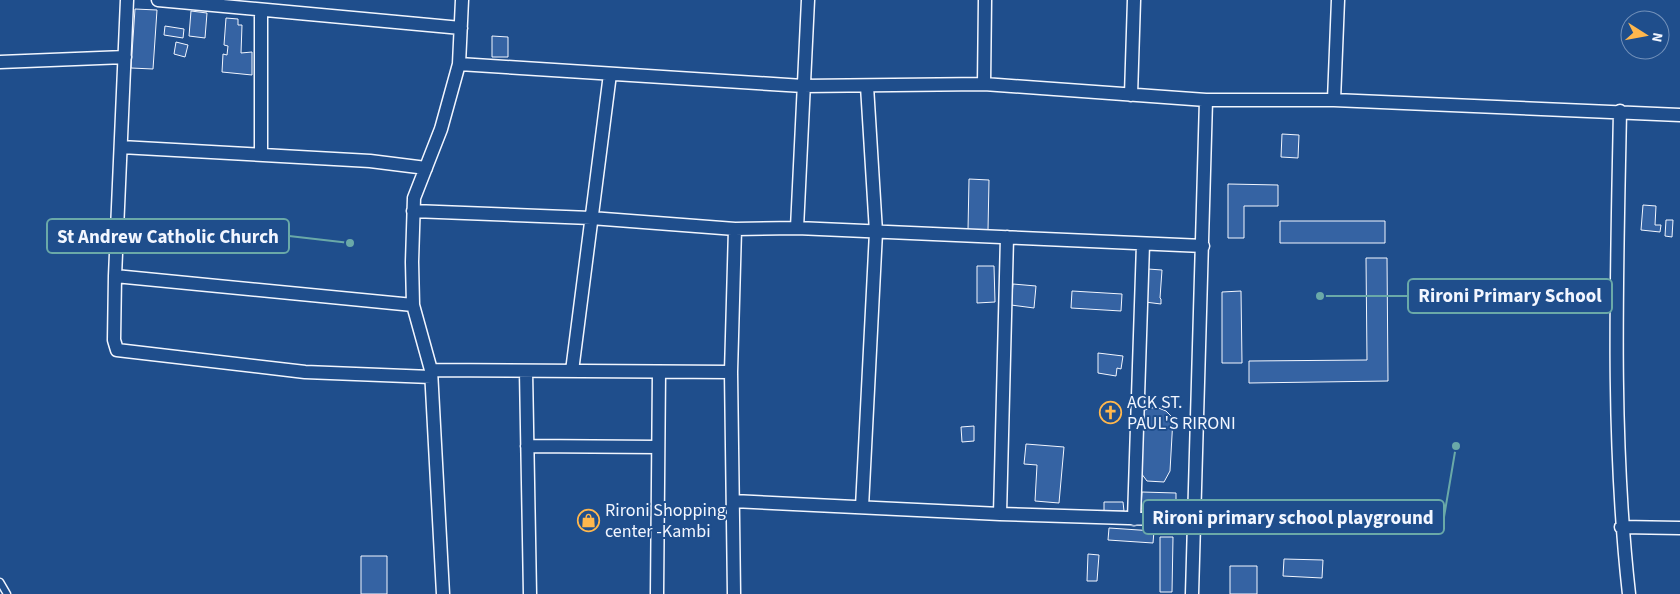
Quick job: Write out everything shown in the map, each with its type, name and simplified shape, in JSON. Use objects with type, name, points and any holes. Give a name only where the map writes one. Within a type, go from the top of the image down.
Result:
[{"type":"street","points":[[126,0],[115,276],[114,340],[117,350],[306,372],[731,372]]},
{"type":"street","points":[[158,0],[461,28]]},
{"type":"street","points":[[443,594],[431,373],[413,305],[413,211],[414,198],[441,129],[460,64],[462,0]]},
{"type":"street","points":[[797,228],[808,0]]},
{"type":"street","points":[[984,84],[985,0]]},
{"type":"street","points":[[1131,95],[1134,0]]},
{"type":"street","points":[[1334,100],[1338,0]]},
{"type":"street","points":[[261,10],[261,153]]},
{"type":"street","points":[[0,62],[125,57]]},
{"type":"street","points":[[460,64],[803,86],[984,84],[1206,100],[1334,100],[1680,115]]},
{"type":"street","points":[[572,371],[610,74]]},
{"type":"street","points":[[862,507],[876,232],[867,86]]},
{"type":"street","points":[[1192,594],[1206,100]]},
{"type":"street","points":[[1620,111],[1615,363],[1621,526],[1629,594]]},
{"type":"street","points":[[121,146],[261,153],[370,161],[426,168]]},
{"type":"street","points":[[413,211],[591,218],[735,229],[797,228],[1203,246]]},
{"type":"street","points":[[734,594],[731,372],[735,229]]},
{"type":"street","points":[[1000,514],[1007,236]]},
{"type":"street","points":[[1134,519],[1143,244]]},
{"type":"street","points":[[115,276],[413,305]]},
{"type":"street","points":[[526,371],[530,594]]},
{"type":"street","points":[[657,594],[659,372]]},
{"type":"street","points":[[527,446],[658,447]]},
{"type":"street","points":[[733,501],[1000,514],[1193,520]]},
{"type":"street","points":[[1621,526],[1680,528]]},
{"type":"lane","points":[[0,582],[7,594]]},
{"type":"building","points":[[135,9],[157,10],[153,69],[131,68]]},
{"type":"building","points":[[191,11],[207,13],[205,38],[189,36]]},
{"type":"building","points":[[226,18],[238,19],[238,25],[242,25],[241,53],[252,52],[252,75],[222,72],[223,54],[227,55],[228,46],[224,45]]},
{"type":"building","points":[[165,26],[184,29],[183,38],[164,35]]},
{"type":"building","points":[[492,36],[508,37],[508,57],[492,57]]},
{"type":"building","points":[[176,42],[188,45],[185,57],[174,54]]},
{"type":"building","points":[[1282,134],[1299,135],[1298,158],[1281,157]]},
{"type":"building","points":[[969,179],[989,180],[988,230],[968,230]]},
{"type":"building","points":[[1228,184],[1278,185],[1278,206],[1244,206],[1244,238],[1228,238]]},
{"type":"building","points":[[1643,205],[1656,206],[1655,225],[1661,225],[1660,232],[1641,230]]},
{"type":"building","points":[[1666,220],[1673,220],[1672,237],[1665,236]]},
{"type":"building","points":[[1280,221],[1385,221],[1385,243],[1280,243]]},
{"type":"building","points":[[1366,258],[1387,258],[1388,381],[1249,383],[1249,361],[1367,360]]},
{"type":"building","points":[[977,266],[994,266],[995,302],[977,303]]},
{"type":"building","points":[[1148,269],[1162,270],[1161,304],[1145,302]]},
{"type":"building","points":[[1013,284],[1036,286],[1034,308],[1011,305]]},
{"type":"building","points":[[1072,291],[1122,294],[1121,311],[1071,308]]},
{"type":"building","points":[[1241,291],[1242,363],[1222,363],[1222,292]]},
{"type":"building","points":[[1098,353],[1123,356],[1121,369],[1117,368],[1116,376],[1098,373]]},
{"type":"building","points":[[1156,407],[1166,411],[1173,418],[1170,471],[1164,482],[1147,481],[1141,473],[1141,411]]},
{"type":"building","points":[[974,426],[974,441],[962,442],[961,427]]},
{"type":"building","points":[[1026,444],[1064,447],[1059,503],[1035,501],[1037,465],[1024,464]]},
{"type":"building","points":[[1142,492],[1176,493],[1176,510],[1141,509]]},
{"type":"building","points":[[1104,502],[1123,502],[1124,511],[1104,511]]},
{"type":"building","points":[[1109,528],[1154,531],[1153,543],[1108,540]]},
{"type":"building","points":[[1160,537],[1173,537],[1172,592],[1160,592]]},
{"type":"building","points":[[1088,554],[1099,555],[1097,581],[1087,581]]},
{"type":"building","points":[[361,556],[387,556],[387,594],[361,594]]},
{"type":"building","points":[[1284,559],[1323,560],[1322,578],[1283,576]]},
{"type":"building","points":[[1230,566],[1257,566],[1257,594],[1230,594]]},
{"type":"place","name":"St Andrew Catholic Church","points":[[350,243]]},
{"type":"place","name":"Rironi Primary School","points":[[1320,296]]},
{"type":"place","name":"ACK ST. PAUL'S RIRONI","points":[[1111,412]]},
{"type":"place","name":"Rironi primary school playground","points":[[1456,446]]},
{"type":"place","name":"Rironi Shopping center -Kambi","points":[[589,520]]}]
